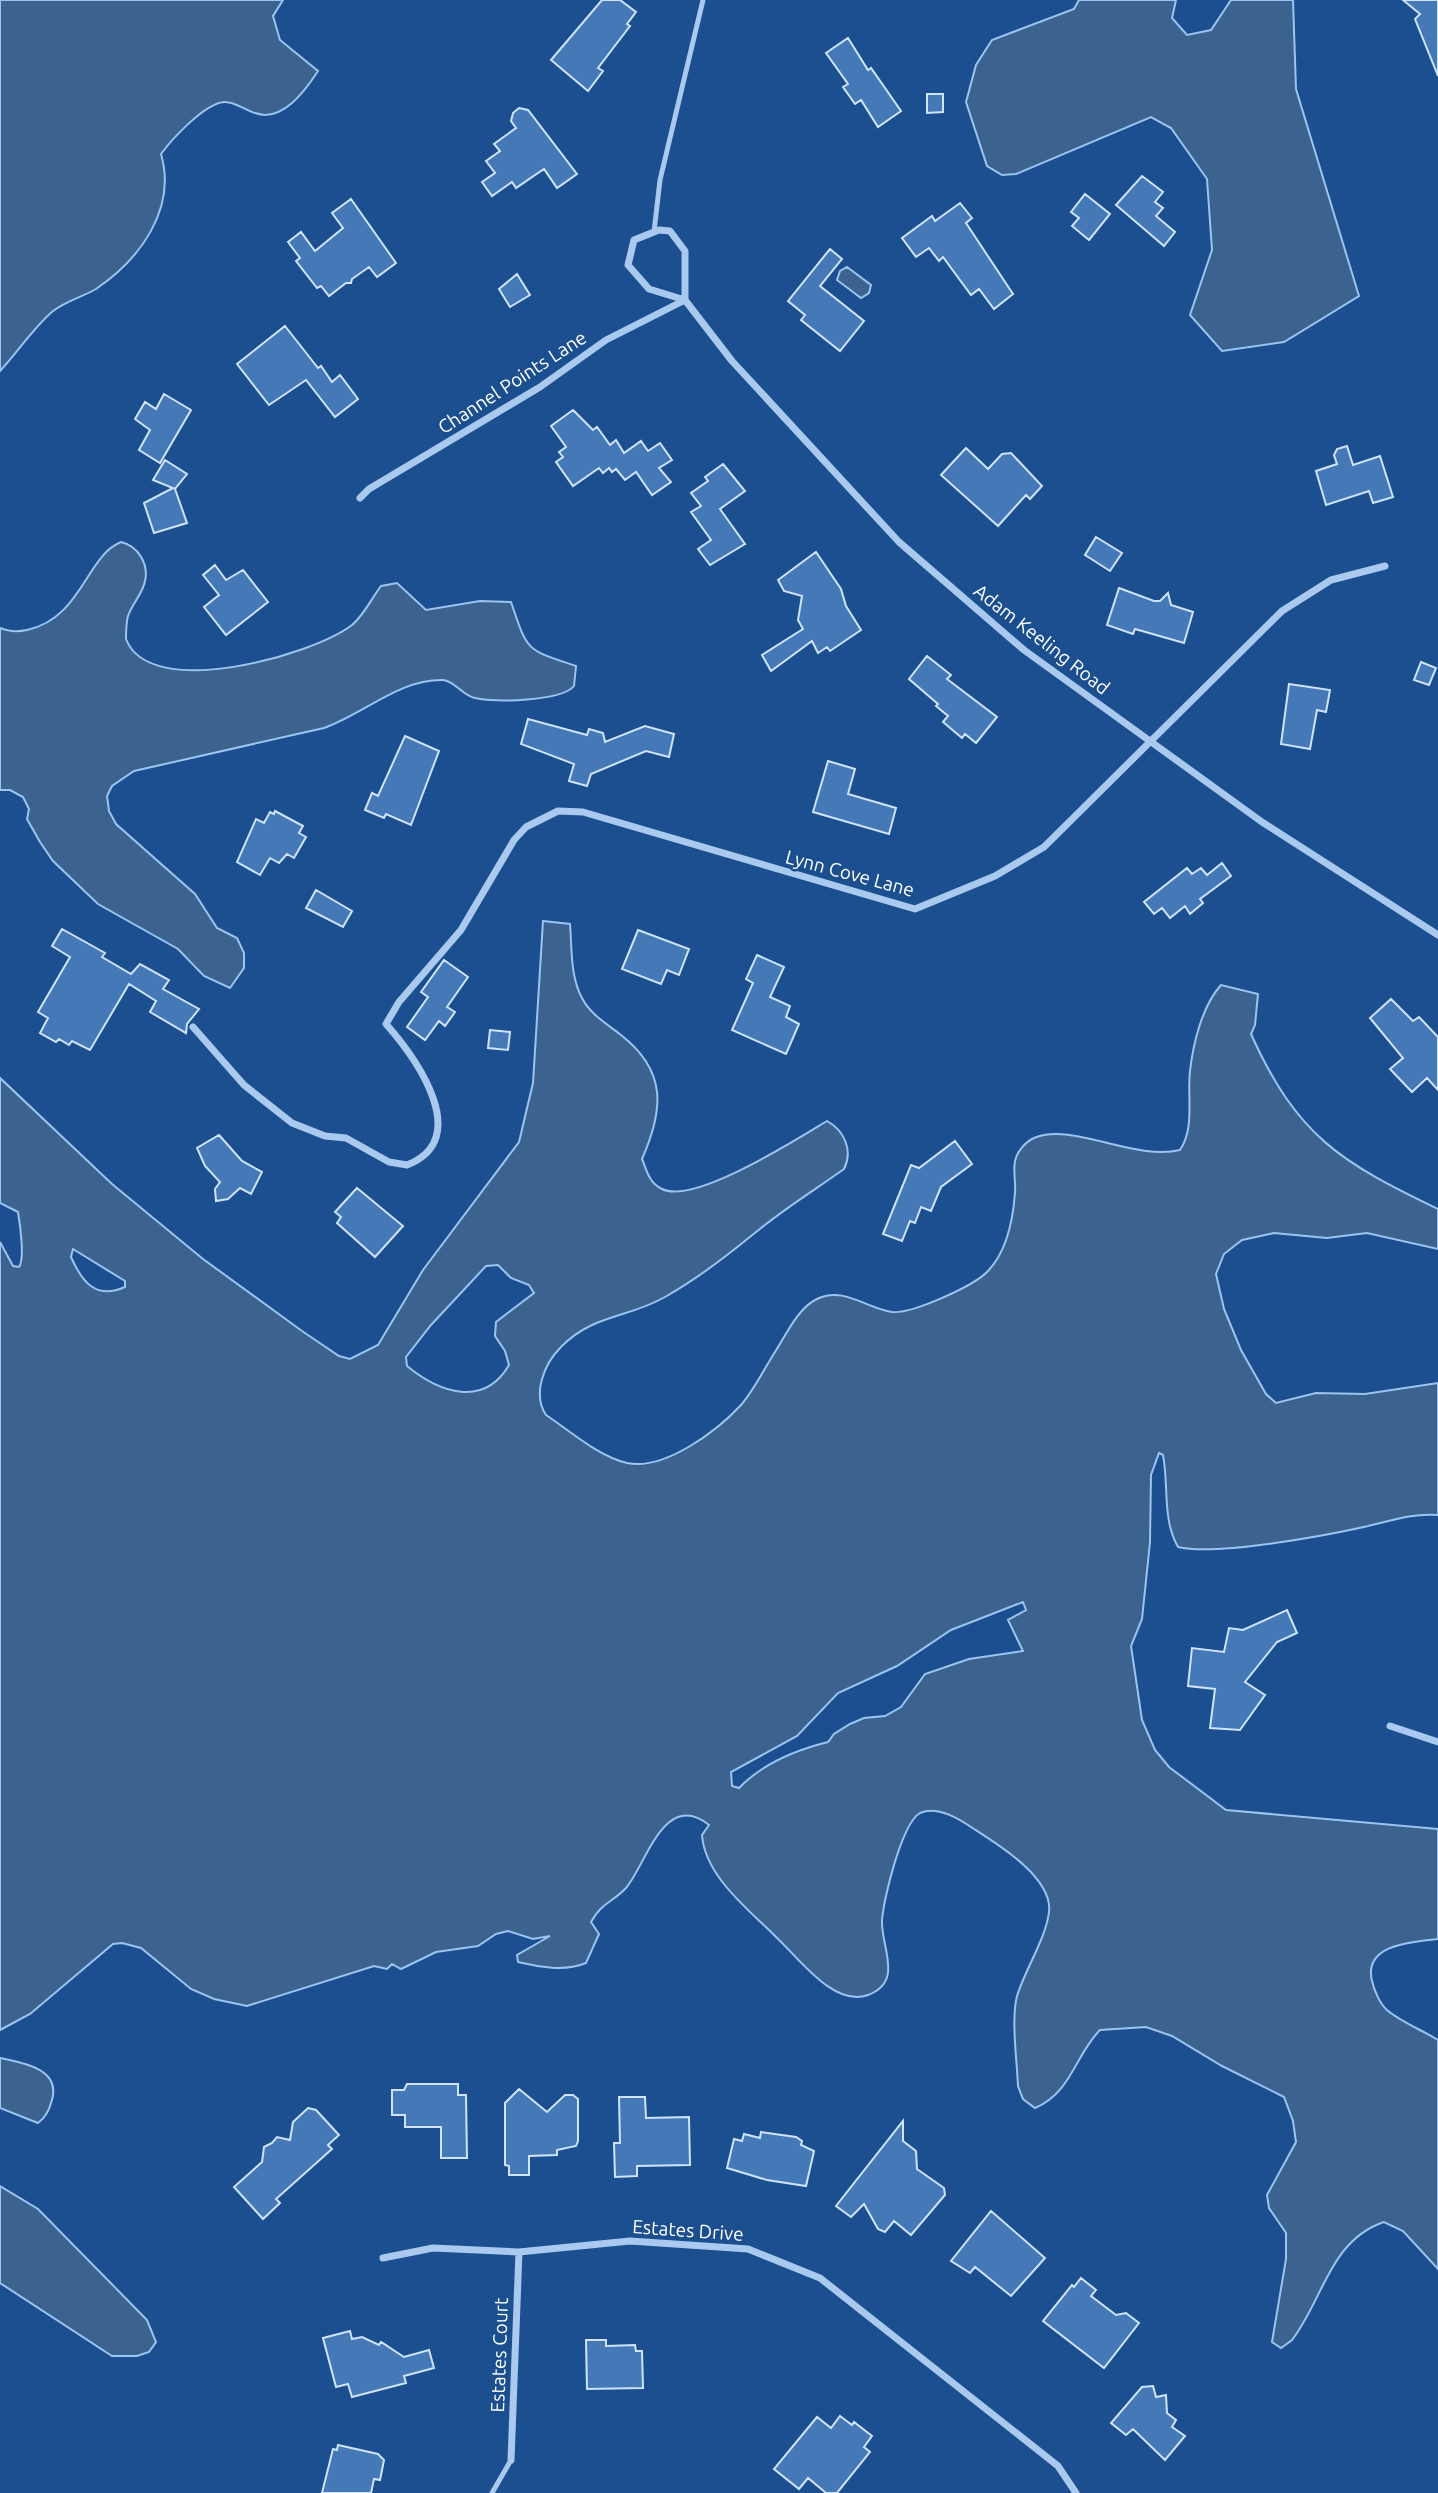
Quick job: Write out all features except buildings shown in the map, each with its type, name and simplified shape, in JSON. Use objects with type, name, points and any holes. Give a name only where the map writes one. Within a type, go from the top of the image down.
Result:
[{"type":"street","points":[[670,231],[685,251],[685,300],[649,289],[628,265],[634,240],[654,232],[670,231]]},
{"type":"street","name":"Channel Points Lane","points":[[360,498],[369,489],[540,387],[606,340],[685,300]]},
{"type":"street","name":"Adam Keeling Road","points":[[685,300],[749,381],[899,542],[1024,650],[1262,822],[1438,935]]},
{"type":"street","name":"Lynn Cove Lane","points":[[193,1027],[244,1085],[292,1123],[325,1136],[346,1138],[399,1166],[421,1160],[435,1144],[439,1128],[424,1074],[410,1051],[386,1024],[399,1002],[461,930],[514,840],[541,817],[558,811],[583,812],[915,909],[995,876],[1044,847],[1282,611],[1331,580],[1385,566]]},
{"type":"street","points":[[1390,1726],[1438,1742]]},
{"type":"street","name":"Estates Drive","points":[[383,2258],[433,2248],[519,2252],[630,2241],[748,2249],[820,2278],[1058,2466],[1076,2493]]},
{"type":"street","name":"Estates Court","points":[[512,2460],[519,2252]]},
{"type":"lane","points":[[654,232],[660,180],[703,0]]},
{"type":"lane","points":[[492,2493],[512,2460]]},
{"type":"water","points":[[0,0],[283,0],[273,16],[280,40],[318,71],[292,103],[274,113],[255,113],[236,104],[224,102],[207,109],[189,123],[161,154],[165,174],[164,194],[151,231],[140,248],[112,277],[96,289],[53,311],[0,371]]},
{"type":"water","points":[[1079,0],[1176,0],[1172,18],[1187,35],[1211,30],[1231,0],[1293,0],[1296,89],[1359,296],[1284,342],[1222,351],[1190,315],[1212,250],[1207,179],[1171,128],[1151,117],[1016,174],[1002,175],[987,166],[966,102],[976,65],[992,40],[1074,9]]},
{"type":"water","points":[[847,267],[871,285],[869,293],[861,298],[837,280],[840,271]]},
{"type":"water","points":[[121,542],[132,547],[141,557],[146,575],[142,590],[128,616],[126,639],[141,658],[166,668],[198,670],[233,667],[304,649],[352,625],[381,586],[397,583],[426,610],[480,601],[511,602],[521,631],[531,646],[547,656],[576,666],[574,686],[567,691],[542,698],[484,700],[471,697],[447,681],[427,681],[397,691],[324,728],[134,771],[112,786],[107,796],[109,811],[116,824],[195,894],[217,928],[237,938],[244,953],[244,968],[230,988],[204,976],[178,949],[98,904],[53,861],[27,819],[29,809],[23,797],[10,790],[0,790],[0,628],[27,630],[60,613],[72,601],[99,560],[109,549]]},
{"type":"water","points":[[543,921],[570,924],[573,971],[585,1004],[636,1049],[654,1077],[657,1107],[642,1159],[654,1183],[662,1189],[677,1191],[697,1188],[745,1168],[827,1121],[839,1130],[846,1142],[848,1155],[844,1169],[726,1256],[652,1304],[586,1328],[573,1336],[555,1354],[545,1370],[540,1389],[546,1415],[595,1449],[627,1463],[642,1464],[673,1455],[704,1437],[731,1415],[755,1386],[793,1322],[817,1299],[845,1296],[882,1310],[901,1311],[942,1298],[981,1277],[995,1263],[1004,1245],[1014,1203],[1015,1161],[1022,1148],[1034,1138],[1049,1134],[1066,1135],[1143,1151],[1180,1150],[1189,1122],[1193,1049],[1204,1014],[1221,985],[1258,994],[1255,1025],[1251,1034],[1268,1069],[1305,1122],[1348,1160],[1438,1209],[1438,1249],[1367,1233],[1327,1238],[1274,1233],[1242,1240],[1224,1254],[1216,1274],[1224,1309],[1241,1350],[1266,1394],[1276,1403],[1316,1393],[1365,1394],[1438,1383],[1438,1515],[1410,1516],[1346,1531],[1270,1544],[1217,1549],[1178,1547],[1168,1514],[1163,1455],[1159,1453],[1151,1475],[1150,1542],[1142,1619],[1131,1646],[1142,1720],[1155,1750],[1169,1767],[1226,1810],[1438,1829],[1438,1939],[1392,1947],[1375,1959],[1371,1969],[1374,1988],[1384,2007],[1438,2040],[1438,2269],[1403,2231],[1384,2222],[1351,2242],[1339,2257],[1292,2340],[1281,2348],[1272,2342],[1286,2259],[1286,2233],[1269,2208],[1267,2195],[1296,2142],[1293,2121],[1284,2097],[1222,2066],[1172,2036],[1146,2027],[1100,2030],[1057,2093],[1035,2108],[1023,2099],[1018,2086],[1015,2005],[1047,1922],[1048,1899],[1034,1875],[1010,1853],[963,1822],[942,1812],[920,1813],[913,1820],[900,1846],[882,1921],[888,1973],[879,1989],[868,1995],[855,1997],[842,1994],[817,1978],[719,1878],[705,1850],[702,1835],[709,1825],[693,1816],[680,1816],[668,1823],[658,1834],[626,1888],[595,1916],[591,1922],[599,1934],[586,1963],[578,1966],[552,1968],[518,1962],[517,1955],[550,1936],[533,1939],[508,1931],[496,1934],[478,1946],[436,1952],[401,1969],[392,1964],[387,1969],[374,1966],[247,2006],[214,1999],[191,1989],[141,1948],[122,1943],[113,1944],[30,2014],[0,2030],[0,1242],[13,1266],[19,1267],[22,1249],[18,1212],[0,1203],[0,1078],[112,1184],[203,1259],[302,1331],[339,1356],[350,1359],[378,1345],[423,1270],[519,1142],[533,1083]],"holes":[[[73,1249],[125,1281],[125,1287],[106,1291],[91,1286],[75,1266],[71,1257]],[[498,1265],[511,1278],[529,1285],[534,1293],[496,1322],[495,1336],[505,1351],[509,1365],[499,1378],[487,1387],[474,1391],[447,1389],[407,1366],[406,1357],[431,1325],[486,1266]],[[1023,1602],[1026,1610],[1008,1620],[1023,1651],[969,1659],[925,1674],[901,1707],[885,1716],[864,1718],[850,1724],[834,1734],[828,1742],[780,1759],[759,1771],[739,1788],[732,1786],[731,1772],[797,1736],[838,1693],[897,1666],[951,1630]]]},
{"type":"water","points":[[0,2058],[38,2069],[51,2081],[52,2100],[47,2113],[38,2123],[0,2108]]},
{"type":"water","points":[[0,2186],[38,2209],[147,2320],[156,2342],[149,2352],[137,2356],[112,2356],[0,2283]]}]
